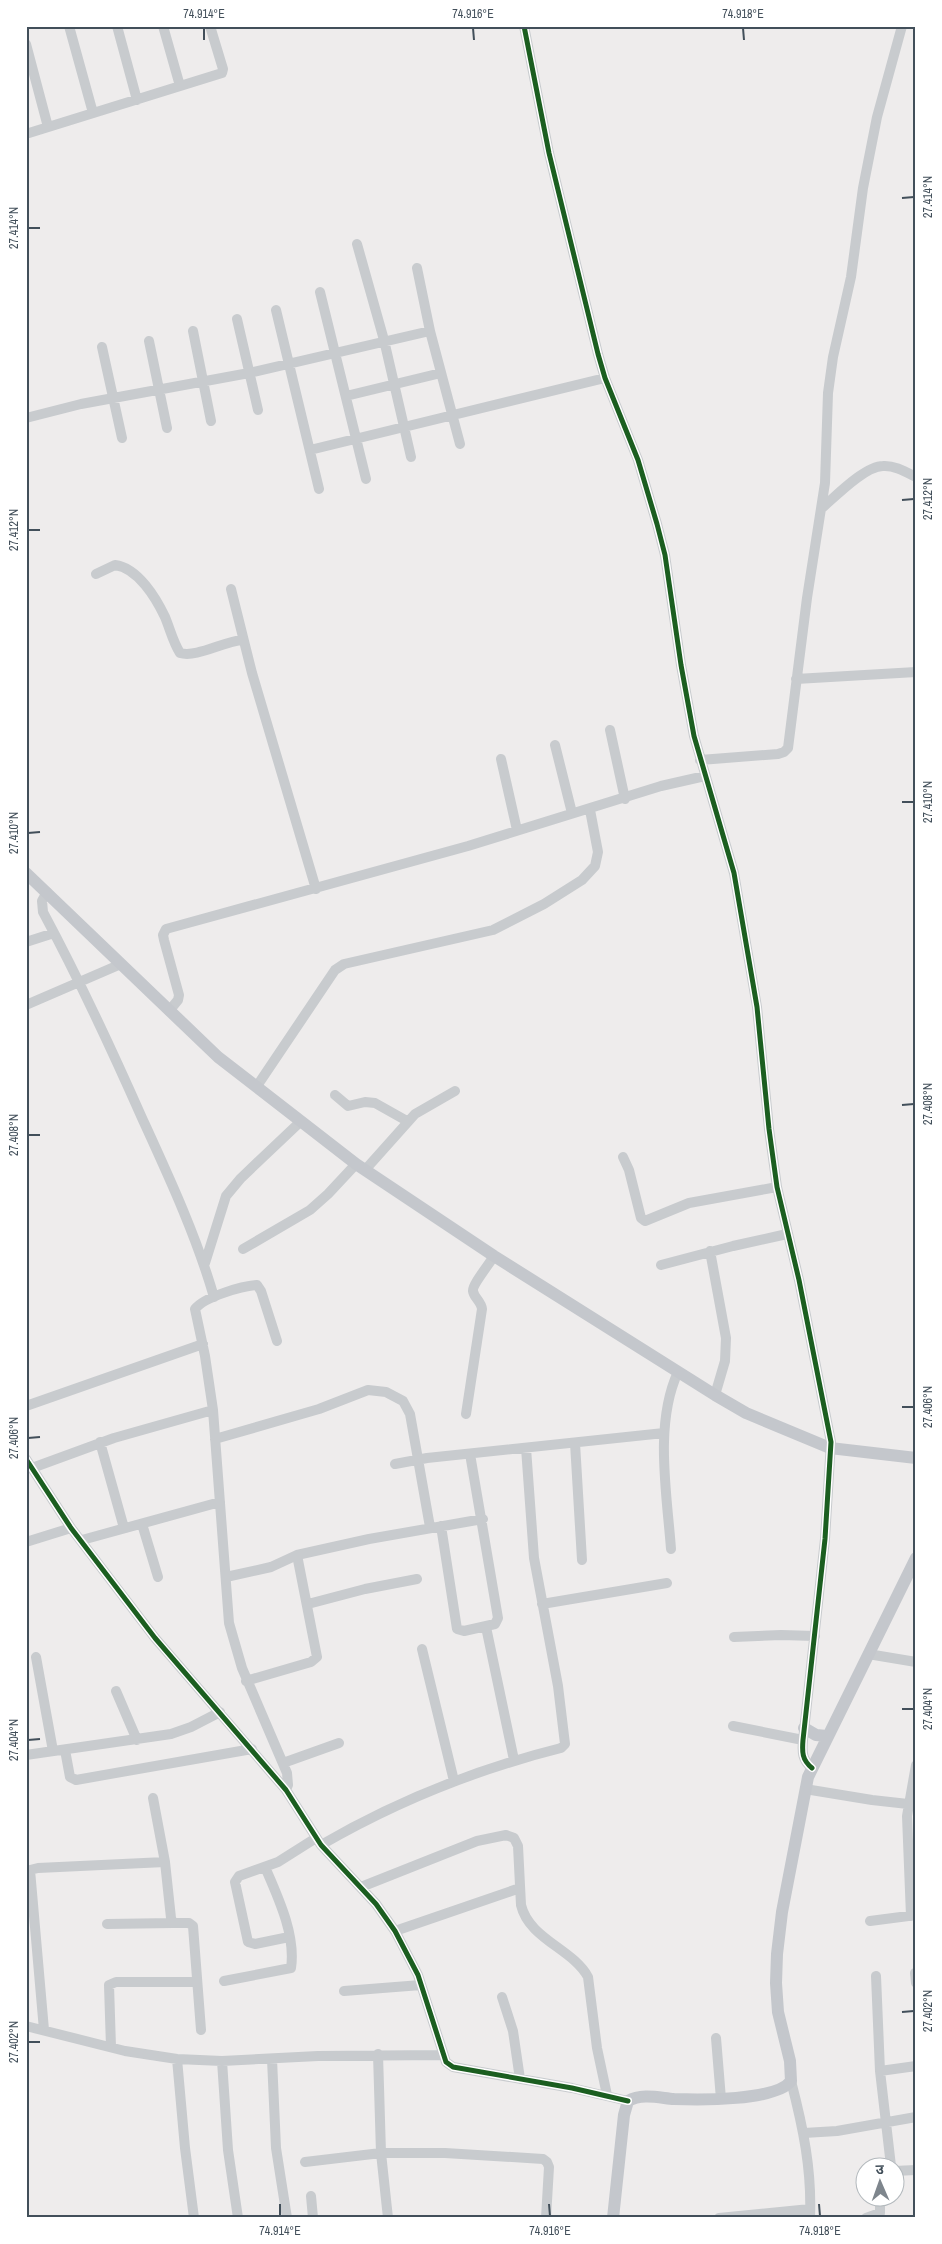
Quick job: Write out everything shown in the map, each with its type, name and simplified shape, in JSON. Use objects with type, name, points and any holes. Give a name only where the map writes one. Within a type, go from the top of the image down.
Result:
[{"type":"main road","points":[[29,881],[47,892],[218,1056],[360,1167],[494,1256],[746,1413],[812,1441],[882,1456],[916,1458]]},
{"type":"main road","points":[[830,1445],[916,1452]]},
{"type":"main road","points":[[613,2218],[624,2115],[628,2101],[633,2098],[649,2097],[721,2099],[774,2091],[787,2086],[791,2081],[790,2061],[778,2012],[776,1983],[779,1930],[805,1789],[812,1768],[827,1736],[916,1558]]},
{"type":"main road","points":[[803,1734],[827,1736]]},
{"type":"street","points":[[69,26],[93,113]]},
{"type":"street","points":[[116,26],[137,100]]},
{"type":"street","points":[[163,26],[180,86]]},
{"type":"street","points":[[29,133],[222,73],[223,69],[210,26]]},
{"type":"street","points":[[524,26],[551,160],[605,378],[638,460],[658,524],[665,555],[684,685],[700,760],[729,851],[751,968],[777,1187],[799,1280],[830,1445],[828,1509],[816,1636],[803,1734],[804,1758],[806,1763],[812,1768]]},
{"type":"street","points":[[700,760],[784,752],[790,742],[796,679],[822,508],[828,454],[828,393],[833,357],[851,278],[863,188],[877,117],[902,26]]},
{"type":"street","points":[[26,44],[48,127]]},
{"type":"street","points":[[358,244],[384,340],[411,457]]},
{"type":"street","points":[[417,268],[430,330],[460,444]]},
{"type":"street","points":[[320,292],[366,479]]},
{"type":"street","points":[[276,310],[319,489]]},
{"type":"street","points":[[237,319],[258,410]]},
{"type":"street","points":[[26,418],[81,404],[250,373],[430,330]]},
{"type":"street","points":[[193,331],[211,421]]},
{"type":"street","points":[[150,341],[167,428]]},
{"type":"street","points":[[102,348],[122,438]]},
{"type":"street","points":[[346,396],[441,373]]},
{"type":"street","points":[[310,450],[605,378]]},
{"type":"street","points":[[822,508],[864,473],[875,467],[889,466],[916,477]]},
{"type":"street","points":[[96,574],[115,565],[126,568],[138,578],[165,618],[180,653],[192,654],[231,641],[243,640]]},
{"type":"street","points":[[231,589],[243,640],[316,889]]},
{"type":"street","points":[[796,679],[916,672]]},
{"type":"street","points":[[610,730],[625,799]]},
{"type":"street","points":[[555,745],[572,814]]},
{"type":"street","points":[[501,759],[517,830]]},
{"type":"street","points":[[169,1011],[178,1000],[179,995],[163,935],[166,929],[316,889],[590,810],[661,786],[705,776]]},
{"type":"street","points":[[257,1086],[336,970],[344,964],[493,930],[528,914],[582,880],[595,866],[598,852],[590,810]]},
{"type":"street","points":[[47,892],[42,906],[80,982],[186,1214],[205,1263],[214,1297]]},
{"type":"street","points":[[26,942],[54,932]]},
{"type":"street","points":[[26,1005],[121,964]]},
{"type":"street","points":[[243,1249],[310,1210],[360,1167],[422,1108],[455,1091]]},
{"type":"street","points":[[335,1095],[348,1106],[365,1102],[376,1103],[407,1121]]},
{"type":"street","points":[[205,1263],[226,1196],[241,1178],[301,1121]]},
{"type":"street","points":[[623,1157],[629,1170],[641,1218],[645,1221],[689,1203],[777,1187]]},
{"type":"street","points":[[661,1265],[787,1234]]},
{"type":"street","points":[[710,1252],[726,1338],[724,1366],[715,1395]]},
{"type":"street","points":[[466,1414],[482,1309],[480,1300],[474,1294],[473,1288],[494,1256]]},
{"type":"street","points":[[277,1341],[261,1290],[257,1285],[214,1297],[199,1304],[195,1309],[213,1410],[229,1623],[246,1681],[283,1764],[288,1779],[286,1790]]},
{"type":"street","points":[[26,1406],[202,1344]]},
{"type":"street","points":[[671,1550],[664,1433],[670,1392],[678,1372]]},
{"type":"street","points":[[215,1439],[318,1409],[360,1393],[377,1390],[386,1392],[403,1401],[412,1421],[430,1527]]},
{"type":"street","points":[[213,1410],[29,1463],[71,1528],[155,1638],[286,1790],[319,1841],[361,1887],[395,1930],[421,1985],[446,2062],[453,2067],[607,2095],[628,2101]]},
{"type":"street","points":[[395,1464],[664,1433]]},
{"type":"street","points":[[100,1442],[124,1528]]},
{"type":"street","points":[[575,1443],[582,1560]]},
{"type":"street","points":[[289,1937],[255,1944],[251,1944],[247,1940],[235,1882],[239,1876],[265,1867],[454,1781],[514,1760],[561,1748],[565,1744],[557,1679],[534,1551],[526,1448]]},
{"type":"street","points":[[441,1526],[457,1629],[464,1631],[497,1623],[498,1618],[483,1520],[470,1454]]},
{"type":"street","points":[[82,1540],[220,1502]]},
{"type":"street","points":[[226,1577],[270,1567],[297,1555],[430,1527],[483,1520]]},
{"type":"street","points":[[142,1524],[158,1578]]},
{"type":"street","points":[[26,1542],[71,1528]]},
{"type":"street","points":[[246,1681],[316,1660],[317,1653],[297,1555]]},
{"type":"street","points":[[308,1604],[365,1589],[417,1579]]},
{"type":"street","points":[[542,1604],[668,1583]]},
{"type":"street","points":[[486,1627],[514,1760]]},
{"type":"street","points":[[734,1637],[816,1636]]},
{"type":"street","points":[[422,1650],[454,1781]]},
{"type":"street","points":[[868,1654],[916,1662]]},
{"type":"street","points":[[36,1657],[53,1751]]},
{"type":"street","points":[[116,1691],[137,1740]]},
{"type":"street","points":[[27,1753],[137,1740],[181,1731],[220,1712]]},
{"type":"street","points":[[733,1726],[803,1734]]},
{"type":"street","points":[[283,1764],[339,1743]]},
{"type":"street","points":[[65,1750],[70,1777],[76,1780],[252,1749]]},
{"type":"street","points":[[870,1921],[914,1915],[908,1856],[908,1804],[916,1765]]},
{"type":"street","points":[[805,1789],[908,1804]]},
{"type":"street","points":[[153,1798],[166,1862],[173,1923]]},
{"type":"street","points":[[361,1887],[469,1844],[506,1835],[514,1838],[518,1846],[523,1915],[551,1942],[584,1969],[588,1977],[597,2048],[607,2095]]},
{"type":"street","points":[[44,2030],[30,1870],[38,1868],[166,1862]]},
{"type":"street","points":[[224,1981],[291,1968],[289,1937],[280,1899],[265,1867]]},
{"type":"street","points":[[395,1930],[520,1888]]},
{"type":"street","points":[[107,1924],[189,1923],[193,1926],[201,2030]]},
{"type":"street","points":[[876,1976],[880,2072],[890,2156]]},
{"type":"street","points":[[111,2048],[109,1985],[116,1982],[196,1982]]},
{"type":"street","points":[[344,1991],[421,1985]]},
{"type":"street","points":[[502,1997],[513,2031],[520,2079]]},
{"type":"street","points":[[26,2026],[141,2055],[177,2059],[222,2061],[378,2054],[443,2055]]},
{"type":"street","points":[[716,2038],[721,2099]]},
{"type":"street","points":[[378,2054],[381,2153],[388,2218]]},
{"type":"street","points":[[177,2059],[185,2148],[194,2218]]},
{"type":"street","points":[[272,2059],[276,2148],[287,2218]]},
{"type":"street","points":[[222,2061],[228,2150],[238,2218]]},
{"type":"street","points":[[880,2072],[916,2066]]},
{"type":"street","points":[[718,2218],[810,2213],[809,2166],[804,2133],[791,2081]]},
{"type":"street","points":[[804,2133],[838,2131],[916,2117]]},
{"type":"street","points":[[305,2162],[381,2153],[543,2159],[549,2167],[546,2218]]},
{"type":"street","points":[[311,2196],[313,2218]]},
{"type":"street","points":[[866,2218],[880,2213],[880,2206]]},
{"type":"cycle path","points":[[524,26],[549,153],[598,354],[605,378],[638,460],[665,555],[681,665],[694,736],[734,873],[757,1007],[769,1129],[777,1187],[799,1280],[831,1442],[825,1539],[803,1744],[804,1759],[812,1768]]},
{"type":"cycle path","points":[[26,1459],[71,1528],[155,1638],[286,1790],[321,1845],[376,1904],[395,1931],[418,1975],[446,2062],[453,2067],[572,2088],[628,2101]]}]
